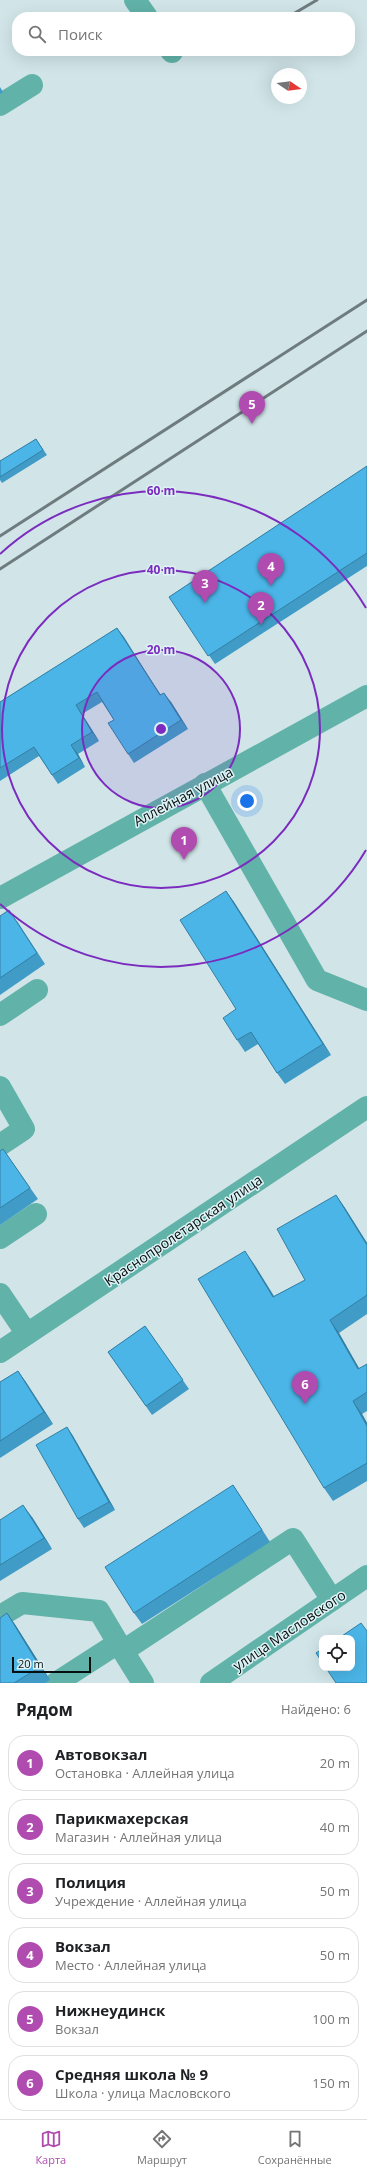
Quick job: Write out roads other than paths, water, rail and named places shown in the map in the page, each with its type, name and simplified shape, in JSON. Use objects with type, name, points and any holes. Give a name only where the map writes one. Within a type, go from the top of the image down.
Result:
[{"type":"street","points":[[135,0],[143,12]]},
{"type":"street","points":[[0,105],[32,85]]},
{"type":"street","name":"Аллейная улица","points":[[0,898],[367,696]]},
{"type":"street","points":[[205,784],[317,980],[367,1000]]},
{"type":"street","points":[[0,1015],[37,990]]},
{"type":"street","points":[[0,1087],[24,1129],[0,1144]]},
{"type":"street","name":"Краснопролетарская улица","points":[[0,1352],[367,1107]]},
{"type":"street","points":[[0,1238],[36,1214]]},
{"type":"street","points":[[0,1294],[27,1334]]},
{"type":"street","points":[[56,1683],[120,1647],[293,1539],[332,1600]]},
{"type":"street","name":"улица Масловского","points":[[211,1683],[367,1576]]},
{"type":"street","points":[[0,1616],[22,1602],[99,1612],[144,1683]]},
{"type":"railway","points":[[297,12],[317,0]]},
{"type":"railway","points":[[0,536],[367,300]]},
{"type":"railway","points":[[0,569],[367,331]]},
{"type":"place","name":"Нижнеудинск","points":[[252,424]]},
{"type":"place","name":"Вокзал","points":[[271,586]]},
{"type":"place","name":"Полиция","points":[[205,603]]},
{"type":"place","name":"Парикмахерская","points":[[261,625]]},
{"type":"place","name":"Автовокзал","points":[[184,860]]},
{"type":"place","name":"Средняя школа № 9","points":[[305,1404]]}]
